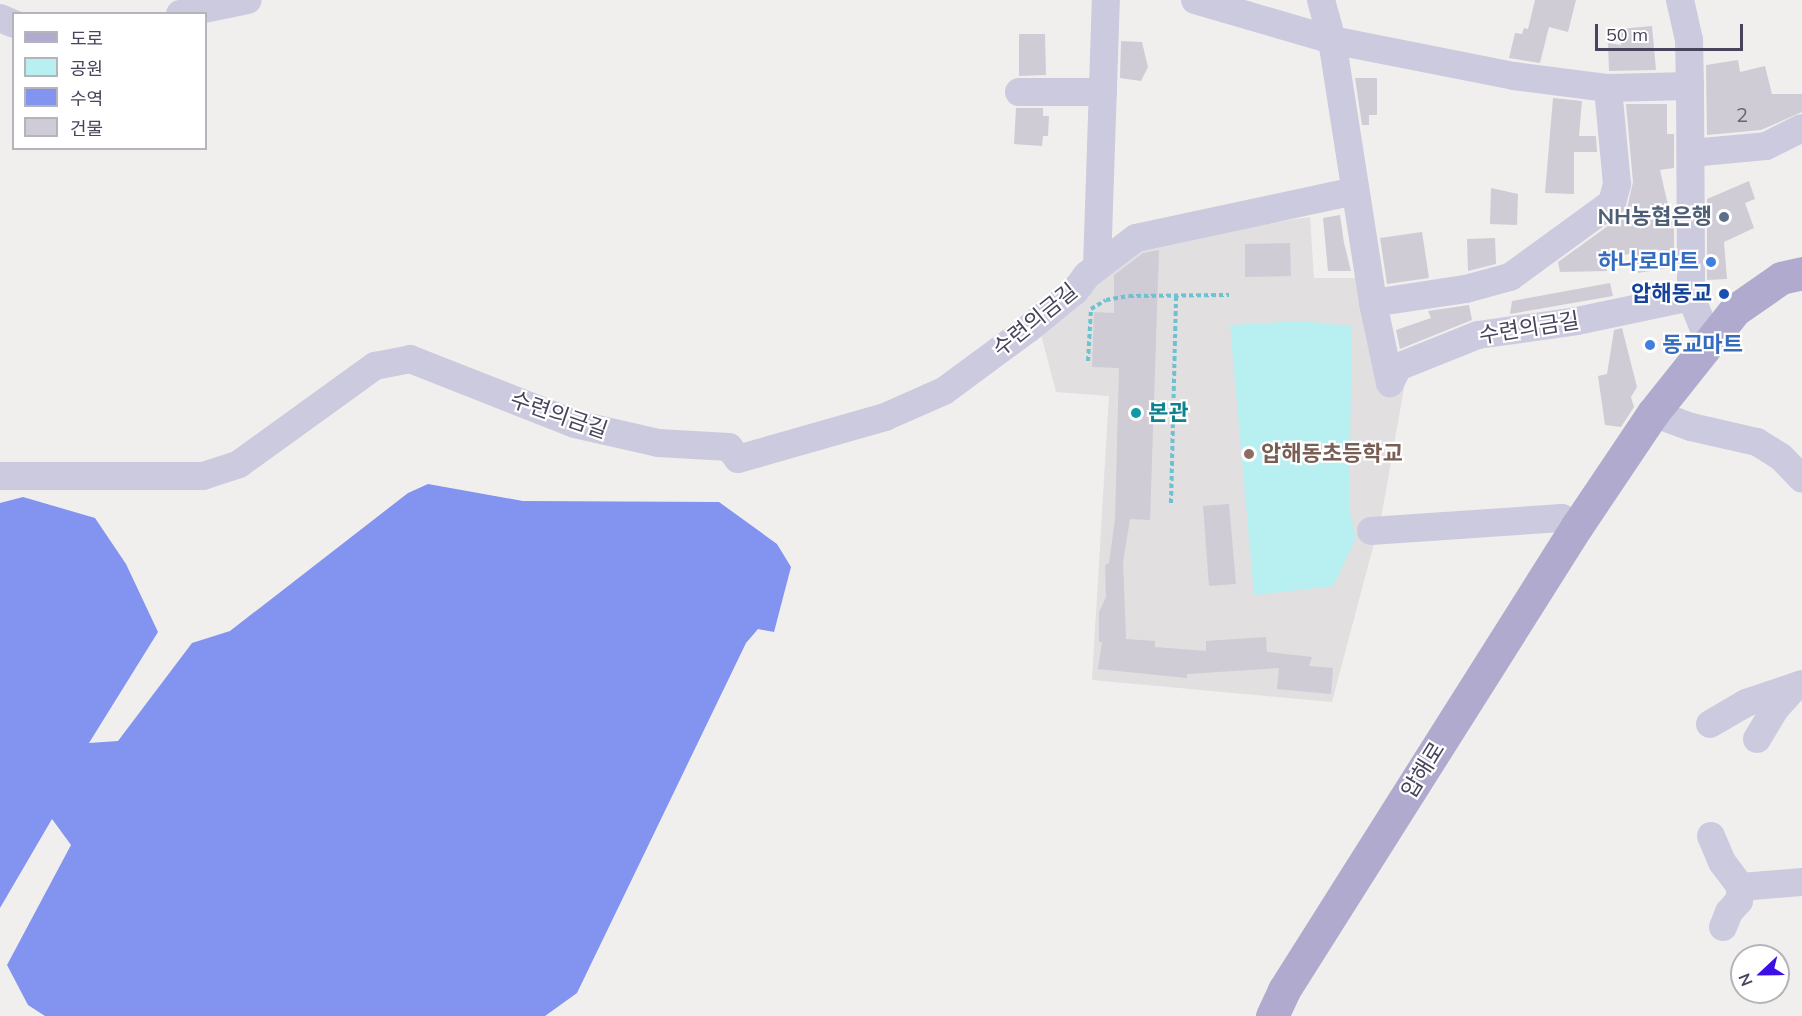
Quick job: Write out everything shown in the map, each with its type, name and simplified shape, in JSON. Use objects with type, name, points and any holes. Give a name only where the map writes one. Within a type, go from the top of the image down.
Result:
[{"type":"main road","name":"압해로","points":[[1272,1016],[1284,990],[1577,526],[1653,413],[1708,339],[1754,293],[1781,278],[1802,273]]},
{"type":"street","points":[[190,12],[248,0]]},
{"type":"street","name":"수련의금길","points":[[1097,267],[1106,0]]},
{"type":"street","points":[[1195,0],[1332,40],[1514,76],[1608,88],[1690,86]]},
{"type":"street","name":"수련의금길","points":[[1321,0],[1332,40],[1373,303],[1390,383],[1398,367],[1478,334],[1577,321],[1691,297]]},
{"type":"street","points":[[1680,0],[1689,40],[1691,297],[1708,339]]},
{"type":"street","points":[[1373,303],[1466,289],[1510,277],[1612,203],[1617,184],[1608,88]]},
{"type":"street","points":[[1019,92],[1103,92]]},
{"type":"street","points":[[1691,153],[1766,146],[1802,128]]},
{"type":"street","name":"수련의금길","points":[[0,476],[211,473],[239,464],[375,366],[410,359],[575,424],[657,444],[729,447],[738,459],[885,417],[944,391],[1075,291],[1097,267],[1136,238],[1163,230],[1355,191]]},
{"type":"street","points":[[1653,413],[1691,427],[1756,442],[1781,457],[1802,479]]},
{"type":"street","points":[[1371,531],[1562,518],[1577,526]]},
{"type":"street","points":[[1710,724],[1746,703],[1798,686]]},
{"type":"street","points":[[1757,738],[1775,709],[1798,686]]},
{"type":"street","points":[[1711,836],[1722,862],[1741,887],[1739,901],[1729,912],[1723,927]]},
{"type":"street","points":[[1741,887],[1802,882]]},
{"type":"path","points":[[1088,361],[1091,309],[1096,305],[1129,296],[1229,295]]},
{"type":"path","points":[[1171,503],[1176,296]]},
{"type":"shaded area","name":"압해동초등학교","points":[[1310,217],[1314,278],[1361,278],[1382,381],[1404,388],[1382,513],[1332,702],[1092,680],[1109,396],[1056,392],[1038,323],[1150,239]]},
{"type":"green space","points":[[1301,321],[1352,326],[1349,509],[1356,538],[1333,586],[1254,595],[1230,325]]},
{"type":"water","points":[[428,484],[523,501],[719,502],[777,544],[791,567],[774,632],[758,629],[746,643],[577,993],[545,1016],[45,1016],[28,1005],[7,965],[71,845],[52,819],[0,908],[0,503],[23,497],[95,518],[126,564],[158,632],[89,743],[118,741],[192,643],[230,631],[408,493]]},
{"type":"building","points":[[1535,0],[1576,0],[1568,32],[1549,27],[1540,63],[1509,58],[1515,33],[1522,34],[1524,28],[1528,29]]},
{"type":"building","points":[[1652,26],[1656,70],[1609,71],[1608,43],[1621,45],[1620,29]]},
{"type":"building","points":[[1019,34],[1045,34],[1046,75],[1019,76]]},
{"type":"building","points":[[1121,41],[1142,42],[1148,67],[1141,81],[1120,78]]},
{"type":"building","points":[[1738,60],[1740,72],[1765,66],[1772,94],[1802,94],[1802,112],[1761,130],[1707,135],[1706,65]]},
{"type":"building","points":[[1355,78],[1377,78],[1377,115],[1369,115],[1369,125],[1362,125]]},
{"type":"building","points":[[1553,98],[1582,101],[1579,136],[1596,136],[1597,152],[1574,152],[1574,194],[1545,193]]},
{"type":"building","points":[[1626,104],[1667,104],[1667,134],[1674,134],[1674,168],[1660,170],[1670,214],[1674,213],[1674,267],[1638,273],[1635,252],[1604,261],[1607,271],[1560,272],[1558,262],[1626,213],[1633,182]]},
{"type":"building","points":[[1016,108],[1043,108],[1043,116],[1049,116],[1048,136],[1043,136],[1042,146],[1014,144]]},
{"type":"building","points":[[1749,181],[1755,199],[1745,203],[1754,228],[1724,242],[1727,279],[1707,280],[1707,199]]},
{"type":"building","points":[[1491,188],[1518,194],[1517,225],[1490,224]]},
{"type":"building","points":[[1340,215],[1351,271],[1328,271],[1323,218]]},
{"type":"building","points":[[1422,232],[1429,278],[1387,284],[1380,238]]},
{"type":"building","points":[[1495,238],[1496,264],[1468,271],[1467,239]]},
{"type":"building","points":[[1290,243],[1291,276],[1245,277],[1245,244]]},
{"type":"building","points":[[1159,250],[1150,520],[1130,519],[1123,562],[1126,639],[1155,641],[1155,647],[1206,651],[1206,641],[1266,637],[1267,652],[1312,657],[1309,666],[1333,668],[1331,694],[1277,689],[1279,668],[1187,674],[1187,678],[1098,669],[1102,642],[1099,642],[1099,612],[1106,597],[1105,565],[1109,563],[1115,519],[1119,368],[1092,367],[1094,312],[1114,313],[1114,275],[1143,253]]},
{"type":"building","points":[[1610,283],[1613,296],[1510,314],[1512,301]]},
{"type":"building","points":[[1469,305],[1472,320],[1400,349],[1396,330],[1431,318],[1428,311]]},
{"type":"building","points":[[1622,328],[1637,387],[1631,397],[1634,407],[1621,427],[1605,425],[1598,376],[1607,374],[1614,330]]},
{"type":"building","points":[[1229,504],[1236,584],[1209,586],[1203,506]]},
{"type":"place","name":"NH농협은행","points":[[1724,217]]},
{"type":"place","name":"하나로마트","points":[[1711,262]]},
{"type":"place","name":"압해동교","points":[[1724,294]]},
{"type":"place","name":"동교마트","points":[[1650,345]]},
{"type":"place","name":"본관","points":[[1136,413]]},
{"type":"place","name":"압해동초등학교","points":[[1249,454]]}]
